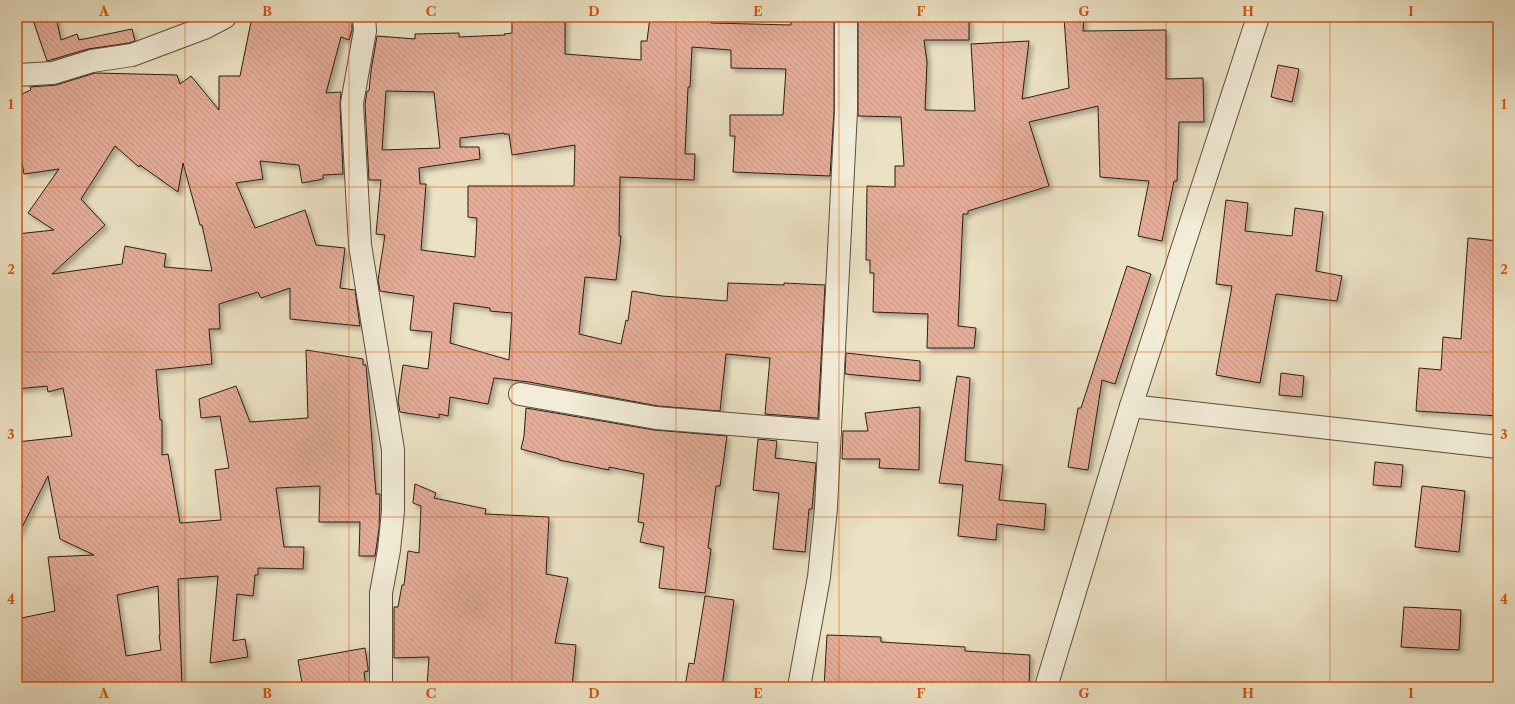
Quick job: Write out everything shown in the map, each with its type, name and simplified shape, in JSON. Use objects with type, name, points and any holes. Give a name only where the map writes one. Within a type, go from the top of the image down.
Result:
[{"type":"street","points":[[17,75],[53,73],[92,61],[132,54],[204,28],[225,17]]},
{"type":"street","points":[[364,17],[364,31],[352,103],[360,245],[393,450],[393,511],[381,594],[382,687]]},
{"type":"street","points":[[798,687],[819,577],[826,508],[846,111],[846,17]]},
{"type":"street","points":[[1046,687],[1131,406],[1258,17]]},
{"type":"street","points":[[520,394],[656,418],[830,432]]},
{"type":"street","points":[[1131,406],[1498,447]]},
{"type":"building","points":[[32,17],[56,17],[61,40],[77,34],[79,40],[132,29],[135,41],[88,49],[47,61]]},
{"type":"building","points":[[252,17],[347,17],[346,18],[352,20],[352,30],[349,40],[341,37],[326,93],[341,92],[340,104],[343,174],[323,175],[323,179],[302,183],[299,165],[260,161],[263,179],[236,183],[255,228],[305,210],[316,245],[345,248],[340,288],[355,290],[360,326],[290,319],[290,288],[261,298],[258,292],[219,304],[220,329],[209,329],[212,364],[156,370],[160,420],[162,420],[162,455],[168,454],[180,523],[221,520],[215,470],[229,468],[220,416],[201,418],[199,399],[236,386],[250,422],[308,418],[306,350],[363,359],[363,365],[366,365],[376,494],[380,494],[379,529],[375,556],[359,556],[360,522],[319,522],[320,486],[276,488],[284,547],[304,547],[303,569],[258,568],[258,575],[255,575],[253,596],[237,594],[233,641],[245,639],[248,657],[210,663],[218,576],[178,579],[182,687],[17,687],[17,619],[55,611],[48,557],[94,555],[60,539],[48,476],[17,537],[17,495],[22,487],[17,442],[72,436],[63,388],[48,392],[47,386],[17,389],[17,234],[54,230],[28,213],[59,169],[24,174],[17,133],[17,96],[31,90],[30,87],[56,85],[95,73],[177,75],[180,84],[191,76],[219,110],[219,76],[240,76]],"holes":[[[115,146],[139,167],[140,165],[178,192],[183,163],[200,225],[202,225],[212,271],[164,267],[166,254],[125,246],[122,264],[52,274],[105,225],[81,199]],[[158,586],[159,635],[161,650],[126,656],[117,595]]]},
{"type":"building","points":[[512,17],[565,17],[565,54],[641,60],[641,41],[647,41],[650,17],[690,17],[711,19],[711,23],[791,25],[791,17],[834,17],[834,111],[830,176],[733,172],[735,136],[730,136],[730,115],[783,115],[786,69],[731,68],[731,50],[692,47],[690,87],[688,87],[685,154],[695,154],[694,180],[620,177],[619,236],[621,236],[616,280],[585,277],[579,334],[621,344],[626,320],[628,321],[632,291],[662,296],[727,301],[728,283],[825,285],[818,418],[765,414],[770,358],[726,354],[720,411],[658,406],[529,382],[494,378],[488,404],[450,397],[448,416],[439,414],[439,418],[400,412],[398,401],[403,365],[428,369],[432,332],[410,330],[414,296],[380,291],[378,280],[385,235],[376,234],[381,180],[369,180],[365,104],[367,91],[369,91],[377,36],[415,39],[415,34],[459,33],[459,37],[505,35],[504,34],[512,33]],"holes":[[[386,91],[434,92],[440,148],[382,150]],[[504,133],[509,134],[512,155],[575,145],[574,186],[468,186],[468,217],[477,218],[475,257],[421,250],[426,184],[420,184],[419,168],[480,159],[479,147],[460,147],[460,138]],[[454,303],[490,308],[490,311],[512,313],[509,360],[450,343]]]},
{"type":"building","points":[[858,17],[969,17],[969,40],[924,40],[927,62],[925,110],[975,111],[971,44],[1029,41],[1022,99],[1069,88],[1064,17],[1084,17],[1083,31],[1166,30],[1166,79],[1203,78],[1204,122],[1179,122],[1177,181],[1174,181],[1162,241],[1138,236],[1149,181],[1100,177],[1098,106],[1029,122],[1049,186],[968,211],[968,214],[963,214],[958,326],[976,328],[974,348],[927,348],[928,314],[873,312],[874,273],[870,273],[870,260],[866,260],[867,186],[895,187],[895,166],[904,166],[901,117],[858,116]]},
{"type":"building","points":[[1278,65],[1299,69],[1292,102],[1271,97]]},
{"type":"building","points":[[1226,200],[1248,203],[1245,231],[1292,236],[1295,208],[1323,212],[1316,271],[1342,276],[1337,301],[1276,294],[1260,383],[1216,375],[1232,286],[1216,284]]},
{"type":"building","points":[[1468,238],[1498,241],[1498,322],[1493,397],[1498,397],[1498,416],[1416,411],[1419,368],[1441,370],[1443,337],[1461,339]]},
{"type":"building","points":[[1127,266],[1151,274],[1115,384],[1102,380],[1088,470],[1068,467],[1078,408],[1081,408]]},
{"type":"building","points":[[846,353],[920,361],[920,381],[845,374]]},
{"type":"building","points":[[1281,373],[1304,376],[1302,397],[1279,395]]},
{"type":"building","points":[[957,376],[970,378],[965,461],[1003,465],[999,500],[1046,504],[1044,530],[997,524],[996,540],[958,536],[963,485],[939,483]]},
{"type":"building","points":[[920,407],[919,470],[879,468],[880,459],[842,459],[843,431],[868,431],[865,413]]},
{"type":"building","points":[[526,408],[654,430],[727,436],[720,486],[716,486],[708,548],[711,549],[705,593],[659,588],[664,547],[640,542],[644,523],[638,522],[644,474],[609,467],[609,470],[559,460],[521,449],[524,436]]},
{"type":"building","points":[[758,439],[777,441],[775,458],[816,463],[812,509],[809,509],[805,552],[773,549],[779,493],[753,490]]},
{"type":"building","points":[[1375,462],[1403,465],[1401,487],[1373,485]]},
{"type":"building","points":[[415,484],[436,493],[434,498],[486,509],[485,514],[549,517],[546,574],[568,578],[555,643],[576,645],[572,687],[427,687],[429,657],[394,658],[394,607],[398,607],[402,585],[404,585],[408,551],[419,553],[421,506],[413,503]]},
{"type":"building","points":[[1422,486],[1465,491],[1459,552],[1415,547]]},
{"type":"building","points":[[705,596],[734,600],[722,687],[685,687],[689,663],[694,664]]},
{"type":"building","points":[[1404,607],[1461,610],[1459,650],[1401,647]]},
{"type":"building","points":[[827,635],[881,637],[881,642],[965,647],[965,651],[1030,655],[1029,687],[824,687]]},
{"type":"building","points":[[365,648],[368,668],[368,671],[364,672],[366,687],[305,687],[305,683],[302,683],[298,660]]}]
